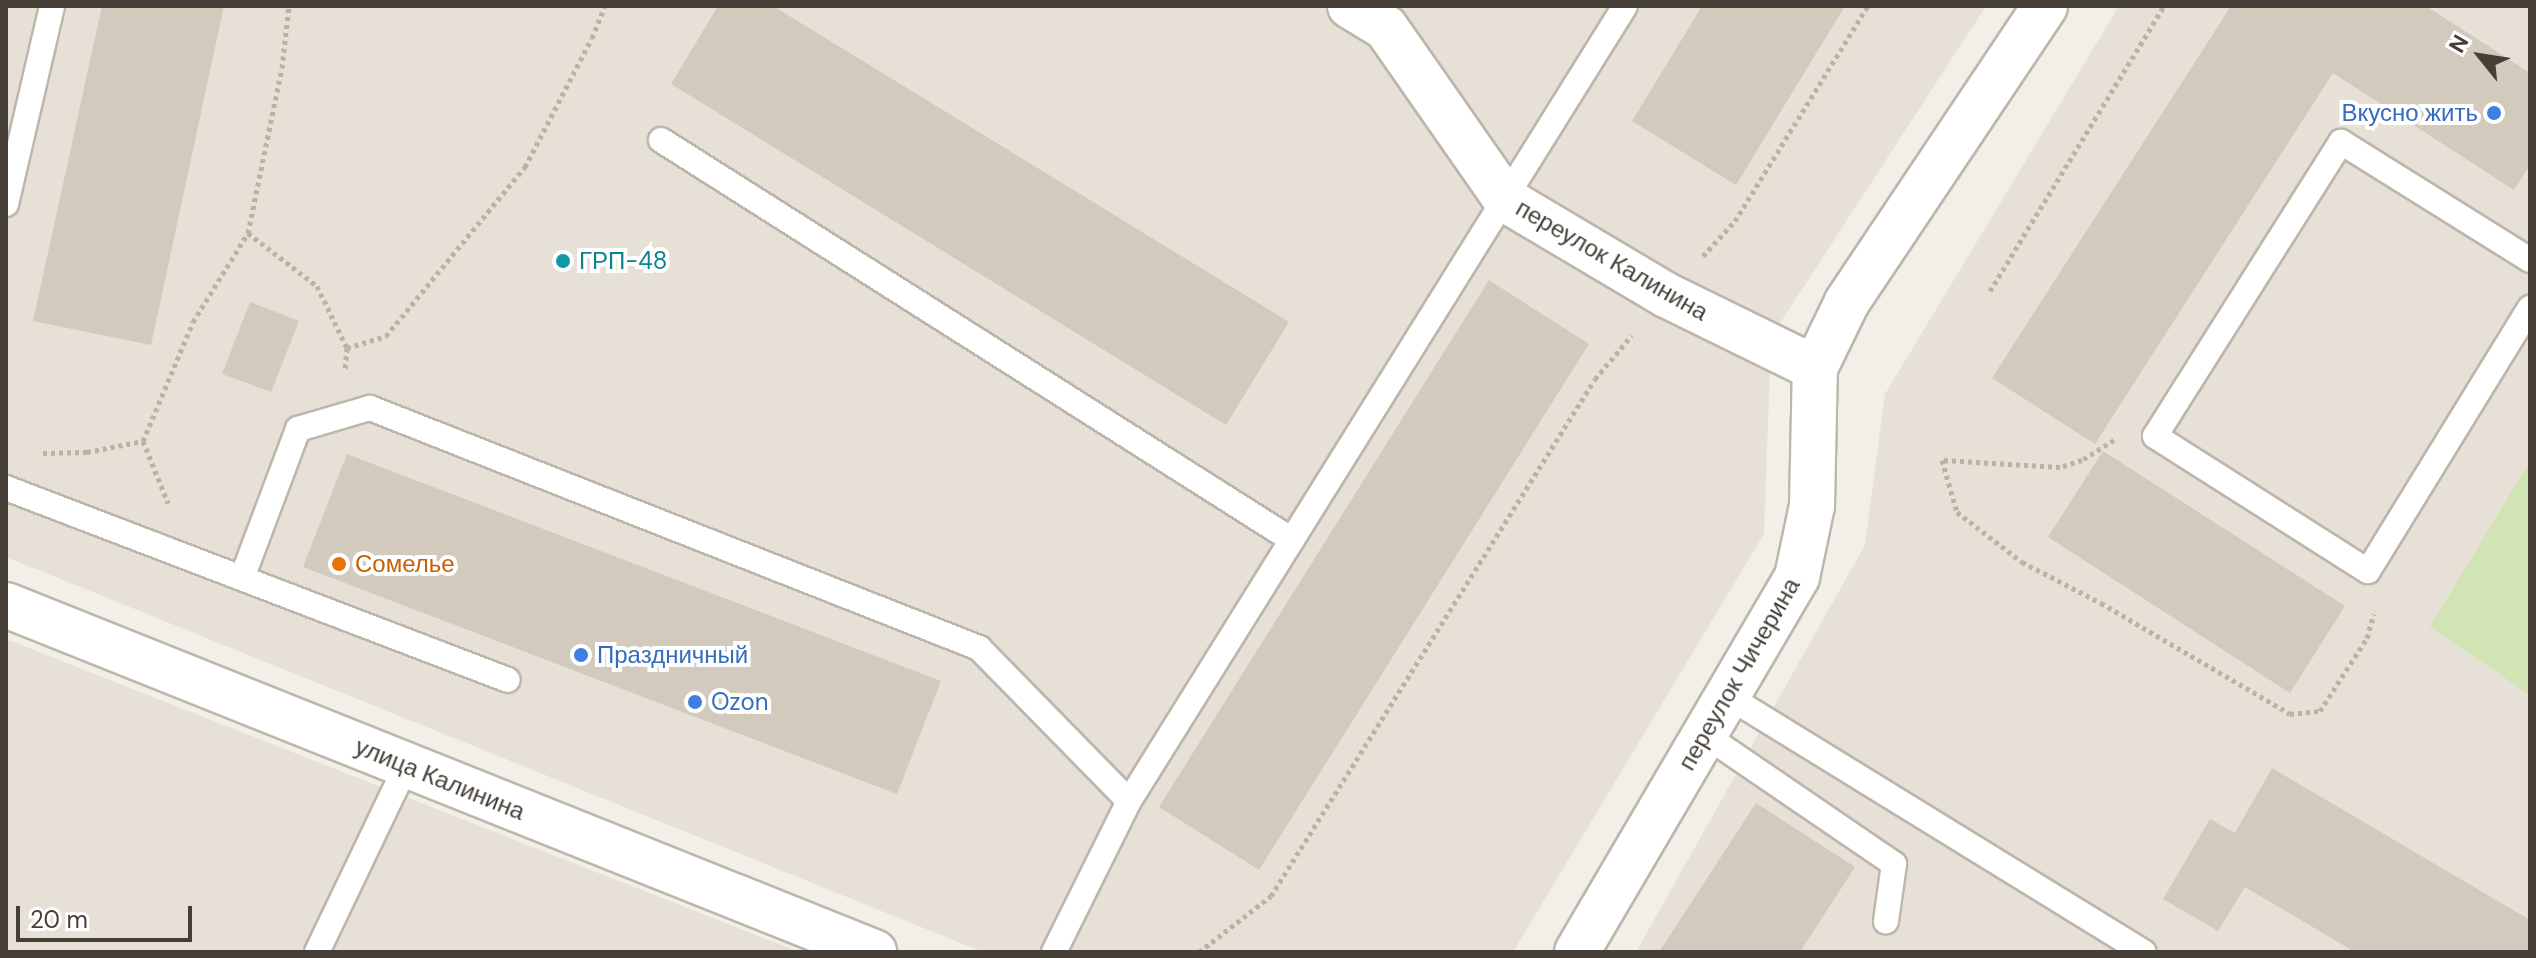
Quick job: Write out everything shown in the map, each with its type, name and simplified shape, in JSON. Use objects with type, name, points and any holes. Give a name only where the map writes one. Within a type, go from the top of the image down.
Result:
[{"type":"street","name":"переулок Калинина","points":[[1350,6],[1386,28],[1506,200],[1666,295],[1815,368]]},
{"type":"street","name":"переулок Чичерина","points":[[1577,952],[1797,577],[1812,506],[1815,368],[1847,302],[2045,6]]},
{"type":"street","name":"улица Калинина","points":[[6,605],[874,952]]},
{"type":"lane","points":[[6,204],[52,6]]},
{"type":"lane","points":[[1054,952],[1129,801],[1625,6]]},
{"type":"lane","points":[[661,140],[1292,540]]},
{"type":"lane","points":[[2530,260],[2341,142],[2155,436],[2368,571],[2530,308]]},
{"type":"lane","points":[[242,578],[298,429],[370,408],[979,648],[1129,801]]},
{"type":"lane","points":[[6,488],[508,680]]},
{"type":"lane","points":[[1729,697],[2144,952]]},
{"type":"lane","points":[[1705,735],[1894,864],[1886,921]]},
{"type":"lane","points":[[317,952],[406,766]]},
{"type":"path","points":[[172,552],[167,499],[143,441],[193,322],[248,233],[282,68],[289,6]]},
{"type":"path","points":[[347,348],[386,336],[525,167],[592,38],[605,6]]},
{"type":"path","points":[[1199,952],[1271,896],[1595,379],[1666,295],[1735,221],[1868,6]]},
{"type":"path","points":[[1990,291],[2164,6]]},
{"type":"path","points":[[248,233],[317,286],[347,348],[340,417]]},
{"type":"path","points":[[2155,436],[2108,442],[2082,460],[2060,467],[1942,460],[1957,512],[2022,562],[2101,603],[2290,714],[2320,711],[2367,638],[2378,601],[2368,571]]},
{"type":"path","points":[[40,453],[87,452],[143,441]]},
{"type":"shaded area","points":[[6,6],[1986,6],[1771,337],[1764,534],[1513,952],[983,952],[6,557]]},
{"type":"shaded area","points":[[2119,6],[2530,6],[2530,952],[1636,952],[1865,545],[1885,394]]},
{"type":"shaded area","points":[[6,639],[799,952],[6,952]]},
{"type":"green space","points":[[2530,461],[2530,695],[2430,627]]},
{"type":"building","points":[[102,6],[224,6],[151,345],[33,321]]},
{"type":"building","points":[[718,6],[773,6],[1289,322],[1226,425],[671,84]]},
{"type":"building","points":[[1702,6],[1845,6],[1736,185],[1632,121]]},
{"type":"building","points":[[2231,6],[2426,6],[2530,73],[2530,165],[2514,190],[2333,73],[2095,444],[1992,378]]},
{"type":"building","points":[[1489,280],[1589,344],[1259,870],[1159,807]]},
{"type":"building","points":[[250,302],[299,321],[271,392],[222,374]]},
{"type":"building","points":[[2103,451],[2345,606],[2290,693],[2048,537]]},
{"type":"building","points":[[347,454],[941,681],[897,794],[303,567]]},
{"type":"building","points":[[2272,768],[2530,920],[2530,952],[2355,952],[2245,887],[2218,931],[2163,899],[2210,819],[2235,833]]},
{"type":"building","points":[[1756,803],[1855,867],[1800,952],[1659,952]]},
{"type":"place","name":"Вкусно жить","points":[[2494,113]]},
{"type":"place","name":"ГРП-48","points":[[563,261]]},
{"type":"place","name":"Сомелье","points":[[339,564]]},
{"type":"place","name":"Праздничный","points":[[581,655]]},
{"type":"place","name":"Ozon","points":[[695,702]]}]
